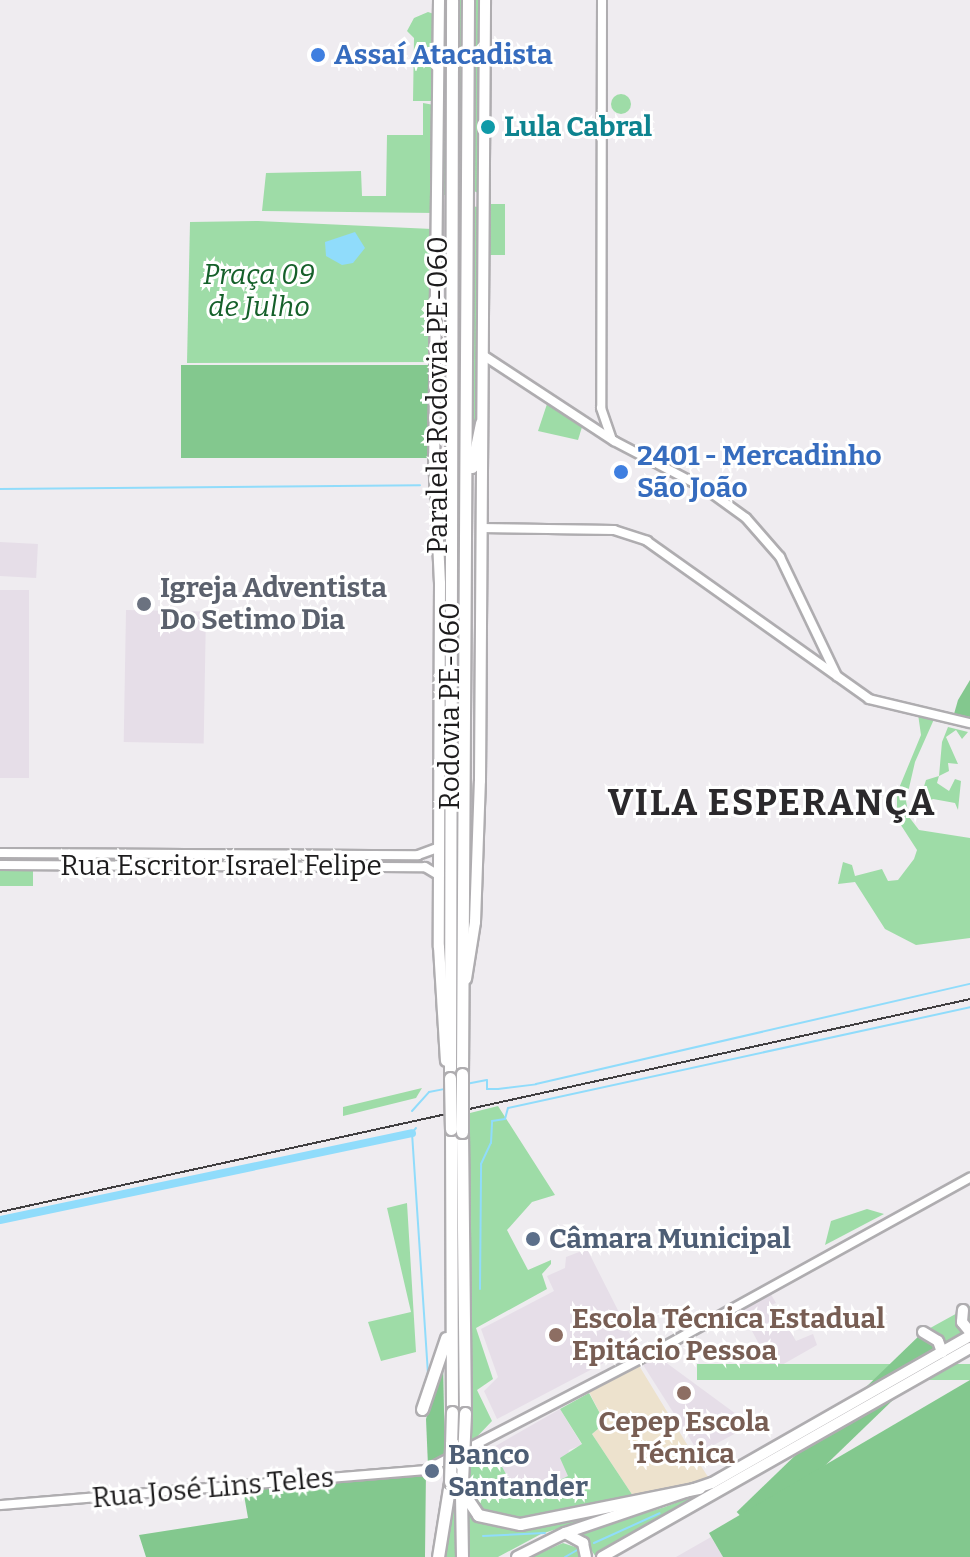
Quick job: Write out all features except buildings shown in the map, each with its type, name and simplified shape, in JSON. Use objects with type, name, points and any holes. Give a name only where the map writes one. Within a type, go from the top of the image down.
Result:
[{"type":"highway","name":"Rodovia PE-060","points":[[452,0],[452,442],[444,686],[456,1076],[450,1322],[452,1412],[458,1485]]},
{"type":"highway","name":"Rodovia PE-060","points":[[456,1076],[465,989],[468,0]]},
{"type":"highway","points":[[467,491],[481,423]]},
{"type":"highway","points":[[436,500],[452,442]]},
{"type":"highway","points":[[438,1557],[458,1485],[465,1413],[456,1130]]},
{"type":"highway","points":[[422,1409],[450,1322]]},
{"type":"highway","points":[[458,1485],[478,1515],[520,1524],[699,1488]]},
{"type":"highway","points":[[458,1485],[462,1557]]},
{"type":"main road","name":"Paralela Rodovia PE-060","points":[[439,0],[436,500],[444,686],[440,847],[441,1025],[456,1076]]},
{"type":"main road","name":"Paralela Rodovia PE-060","points":[[465,989],[475,922],[485,0]]},
{"type":"main road","points":[[438,215],[453,196],[469,194],[483,201]]},
{"type":"main road","points":[[444,686],[466,690],[479,684]]},
{"type":"main road","points":[[517,1557],[565,1533],[699,1488],[970,1334],[962,1322],[963,1310]]},
{"type":"main road","points":[[923,1332],[938,1341],[942,1352]]},
{"type":"main road","points":[[602,1557],[969,1347]]},
{"type":"main road","points":[[565,1533],[583,1543],[586,1557]]},
{"type":"street","points":[[602,0],[601,408],[614,441]]},
{"type":"street","points":[[483,355],[588,425],[706,489],[746,518],[780,557],[838,676]]},
{"type":"street","points":[[588,425],[601,408]]},
{"type":"street","points":[[481,528],[630,534],[659,548],[869,699],[970,723]]},
{"type":"street","points":[[804,653],[814,654],[825,645]]},
{"type":"street","name":"Rua Escritor Israel Felipe","points":[[0,853],[418,855],[440,847]]},
{"type":"street","name":"Rua Escritor Israel Felipe","points":[[0,865],[425,867],[440,876]]},
{"type":"street","name":"Rua José Lins Teles","points":[[0,1505],[426,1470],[656,1351],[970,1178]]},
{"type":"shaded area","points":[[0,542],[38,544],[36,578],[0,576]]},
{"type":"shaded area","points":[[0,590],[29,590],[29,778],[0,778]]},
{"type":"shaded area","points":[[126,610],[206,611],[204,743],[124,742]]},
{"type":"shaded area","name":"Escola Técnica Estadual Epitácio Pessoa","points":[[587,1249],[636,1346],[497,1419],[484,1391],[498,1377],[481,1329],[554,1291],[547,1276],[565,1268],[566,1257]]},
{"type":"shaded area","points":[[769,1291],[776,1303],[767,1307],[774,1317],[781,1315],[796,1341],[813,1334],[817,1345],[773,1370],[739,1307]]},
{"type":"shaded area","name":"Cepep Escola Técnica","points":[[653,1353],[751,1425],[699,1453],[640,1360]]},
{"type":"shaded area","points":[[635,1359],[712,1483],[637,1502],[592,1434],[605,1423],[587,1388]]},
{"type":"shaded area","points":[[560,1409],[582,1445],[569,1450],[565,1465],[569,1476],[520,1500],[492,1448]]},
{"type":"shaded area","points":[[711,1537],[723,1557],[676,1557]]},
{"type":"green space","points":[[443,0],[450,0],[450,195],[443,195]]},
{"type":"green space","points":[[458,0],[465,0],[465,192],[458,192]]},
{"type":"green space","points":[[473,0],[484,0],[480,194],[472,190]]},
{"type":"green space","points":[[428,12],[434,14],[434,101],[413,101],[414,38],[407,31],[414,18]]},
{"type":"green space","points":[[621,94],[628,97],[631,104],[628,111],[621,114],[614,111],[611,104],[614,97]]},
{"type":"green space","points":[[423,103],[434,105],[436,213],[262,211],[266,173],[361,171],[362,196],[386,196],[387,135],[423,135]]},
{"type":"green space","points":[[464,200],[464,684],[457,685],[458,201]]},
{"type":"green space","points":[[488,204],[505,204],[505,255],[488,255]]},
{"type":"green space","points":[[471,206],[478,207],[476,422],[471,458]]},
{"type":"green space","name":"Praça 09 de Julho","points":[[258,221],[432,229],[430,362],[187,363],[190,222]]},
{"type":"green space","points":[[181,365],[432,365],[432,458],[181,458]]},
{"type":"green space","points":[[547,404],[582,427],[578,440],[538,431]]},
{"type":"green space","points":[[970,680],[970,717],[954,714],[958,700]]},
{"type":"green space","points":[[918,714],[935,717],[915,762],[906,801],[909,817],[919,830],[970,838],[970,938],[916,945],[885,929],[855,882],[838,884],[843,862],[852,865],[855,876],[882,869],[888,881],[898,880],[914,859],[917,850],[897,819],[897,793],[921,735]]},
{"type":"green space","points":[[948,727],[968,732],[962,739],[956,730],[946,737],[958,764],[948,763],[949,771],[939,776],[942,742]]},
{"type":"green space","points":[[939,776],[937,783],[949,791],[955,779],[961,781],[958,810],[955,803],[933,799],[923,804],[920,799],[926,780]]},
{"type":"green space","points":[[0,864],[33,864],[33,886],[0,886]]},
{"type":"green space","points":[[422,1088],[416,1098],[343,1116],[343,1107]]},
{"type":"green space","points":[[498,1106],[555,1195],[532,1202],[507,1230],[528,1270],[551,1260],[551,1264],[542,1274],[547,1289],[476,1328],[493,1379],[477,1390],[492,1421],[471,1443],[464,1440],[462,1115]]},
{"type":"green space","points":[[407,1203],[416,1352],[381,1361],[368,1322],[411,1312],[387,1208]]},
{"type":"green space","points":[[867,1209],[884,1214],[825,1245],[831,1221]]},
{"type":"green space","points":[[970,1306],[970,1336],[942,1352],[923,1332]]},
{"type":"green space","points":[[923,1332],[942,1352],[756,1532],[737,1512]]},
{"type":"green space","points":[[443,1361],[445,1460],[428,1466],[426,1419]]},
{"type":"green space","points":[[697,1364],[970,1364],[970,1380],[697,1380]]},
{"type":"green space","points":[[970,1380],[970,1557],[723,1557],[709,1533]]},
{"type":"green space","points":[[589,1393],[605,1423],[592,1434],[637,1502],[562,1518],[495,1519],[461,1502],[463,1454],[492,1448],[520,1500],[568,1476],[560,1458],[582,1444],[560,1409]]},
{"type":"green space","points":[[426,1470],[425,1557],[146,1557],[139,1535],[248,1518],[244,1495],[263,1493],[263,1482]]},
{"type":"green space","points":[[457,1472],[467,1554],[468,1510],[499,1526],[521,1527],[610,1512],[541,1534],[498,1557],[446,1557]]},
{"type":"green space","points":[[711,1489],[596,1557],[579,1533],[665,1507]]},
{"type":"green space","points":[[563,1543],[578,1548],[579,1557],[531,1557]]},
{"type":"water","points":[[355,232],[365,248],[353,263],[342,265],[326,256],[325,242]]},
{"type":"waterway","points":[[0,489],[420,485]]},
{"type":"waterway","points":[[466,1084],[487,1080],[487,1089],[536,1084],[970,984]]},
{"type":"waterway","points":[[480,1289],[481,1164],[491,1143],[492,1121],[505,1119],[508,1108],[970,1007]]},
{"type":"waterway","points":[[412,1111],[429,1092],[444,1089]]},
{"type":"waterway","points":[[416,1128],[412,1133],[428,1376]]},
{"type":"waterway","points":[[0,1220],[412,1133]]},
{"type":"waterway","points":[[594,1543],[660,1513]]},
{"type":"waterway","points":[[483,1536],[545,1533]]},
{"type":"waterway","points":[[565,1557],[577,1550]]},
{"type":"tram line","points":[[0,1212],[970,999]]},
{"type":"place","name":"Assaí Atacadista","points":[[318,55]]},
{"type":"place","name":"Lula Cabral","points":[[488,127]]},
{"type":"place","name":"2401 - Mercadinho São João","points":[[621,472]]},
{"type":"place","name":"Igreja Adventista Do Setimo Dia","points":[[144,604]]},
{"type":"place","name":"Câmara Municipal","points":[[533,1239]]},
{"type":"place","name":"Escola Técnica Estadual Epitácio Pessoa","points":[[556,1335]]},
{"type":"place","name":"Cepep Escola Técnica","points":[[684,1393]]},
{"type":"place","name":"Banco Santander","points":[[432,1471]]},
{"type":"district","name":"VILA ESPERANÇA","points":[[772,804]]}]
